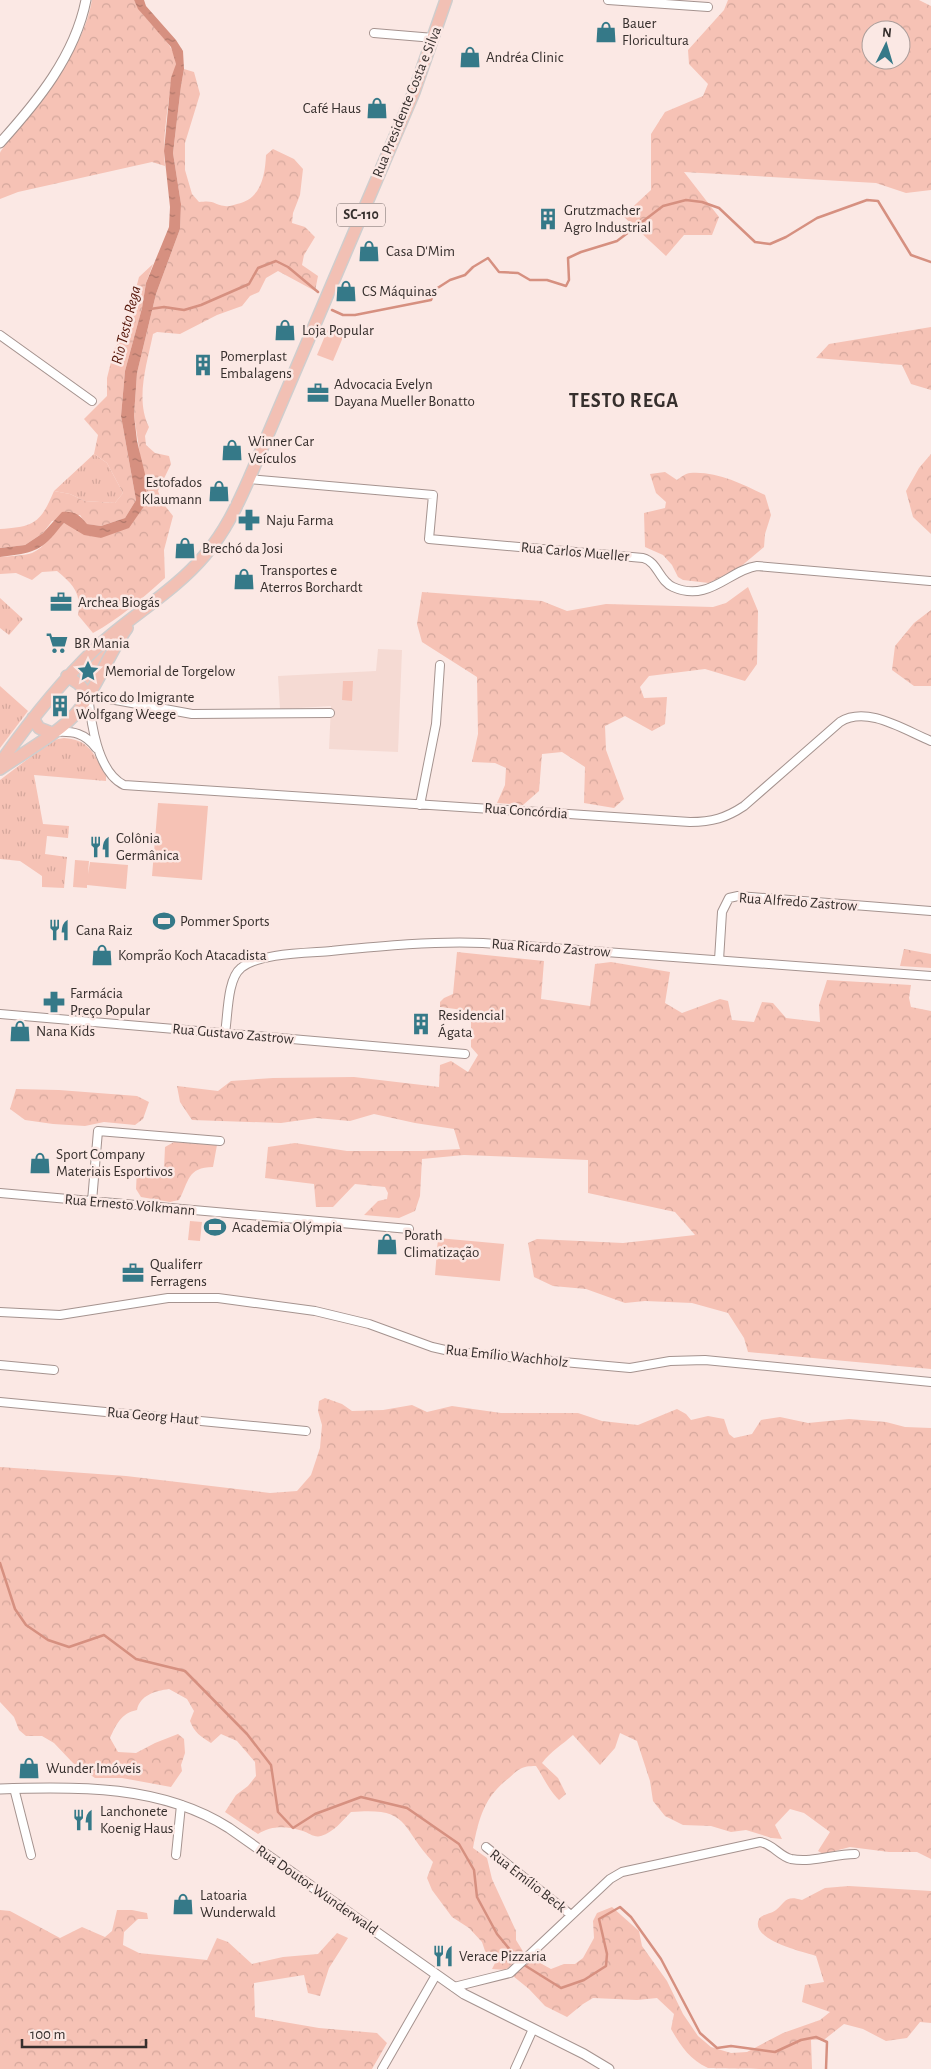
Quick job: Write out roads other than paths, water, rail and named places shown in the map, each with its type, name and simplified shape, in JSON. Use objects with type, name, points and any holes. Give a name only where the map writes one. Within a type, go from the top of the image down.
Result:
[{"type":"main road","name":"Rua Presidente Costa e Silva","points":[[0,763],[67,676],[98,646],[185,576],[204,556],[229,521],[250,480],[414,92],[446,0]]},
{"type":"main road","name":"Rua Presidente Costa e Silva","points":[[0,769],[74,716],[116,645],[136,616]]},
{"type":"main road","points":[[67,676],[79,684],[88,695]]},
{"type":"main road","points":[[33,718],[39,728],[52,733]]},
{"type":"street","points":[[0,143],[48,84],[79,29],[86,0]]},
{"type":"street","points":[[608,0],[708,7]]},
{"type":"street","points":[[374,33],[434,38]]},
{"type":"street","points":[[0,335],[92,402]]},
{"type":"street","name":"Rua Carlos Mueller","points":[[250,480],[433,495],[429,540],[642,558],[652,562],[666,583],[685,590],[708,589],[728,581],[747,569],[758,566],[930,581]]},
{"type":"street","points":[[420,805],[436,724],[440,665]]},
{"type":"street","points":[[88,695],[192,714],[330,713]]},
{"type":"street","name":"Rua Concórdia","points":[[88,695],[99,751]]},
{"type":"street","name":"Rua Concórdia","points":[[52,733],[67,732],[83,735],[89,739],[99,751],[113,778],[124,786],[705,822],[730,815],[744,806],[840,722],[852,716],[873,717],[931,741]]},
{"type":"street","name":"Rua Alfredo Zastrow","points":[[718,960],[722,912],[729,898],[738,896],[931,911]]},
{"type":"street","name":"Rua Ricardo Zastrow","points":[[226,1033],[231,986],[235,976],[242,968],[252,962],[285,956],[410,944],[456,942],[931,976]]},
{"type":"street","name":"Rua Gustavo Zastrow","points":[[0,1014],[465,1054]]},
{"type":"street","points":[[92,1201],[98,1130],[220,1141]]},
{"type":"street","name":"Rua Ernesto Volkmann","points":[[0,1193],[410,1229]]},
{"type":"street","name":"Rua Emílio Wachholz","points":[[0,1312],[39,1316],[60,1315],[168,1298],[218,1298],[315,1311],[368,1324],[432,1347],[454,1352],[630,1368],[670,1361],[705,1360],[931,1382]]},
{"type":"street","points":[[0,1366],[54,1370]]},
{"type":"street","name":"Rua Georg Haut","points":[[0,1402],[306,1431]]},
{"type":"street","points":[[14,1788],[31,1855]]},
{"type":"street","name":"Rua Doutor Wunderwald","points":[[0,1789],[61,1788],[135,1794],[181,1805],[209,1816],[230,1828],[454,1987],[482,2004],[584,2054],[609,2069]]},
{"type":"street","points":[[176,1855],[181,1805]]},
{"type":"street","points":[[454,1987],[505,1975],[518,1966],[616,1874],[760,1842],[768,1843],[781,1854],[791,1859],[812,1860],[842,1854],[855,1854]]},
{"type":"street","name":"Rua Emílio Beck","points":[[486,1848],[571,1915]]},
{"type":"street","points":[[382,2069],[436,1975]]},
{"type":"street","points":[[515,2069],[532,2029]]},
{"type":"water","points":[[134,0],[144,0],[146,6],[176,40],[183,51],[184,69],[173,153],[181,204],[180,229],[156,294],[137,373],[134,415],[137,441],[145,474],[147,502],[129,528],[101,538],[84,535],[64,523],[40,547],[21,554],[0,557],[0,548],[25,545],[43,533],[62,512],[73,513],[87,524],[101,526],[125,518],[136,500],[121,416],[125,371],[142,308],[146,283],[169,227],[170,207],[164,151],[171,78],[176,64],[171,47],[138,9]]},
{"type":"waterway","points":[[332,310],[343,315],[355,315],[431,300],[436,289],[450,280],[465,275],[473,267],[488,258],[499,272],[518,273],[530,280],[547,280],[566,286],[569,280],[568,258],[617,241],[663,206],[686,200],[702,202],[719,208],[755,242],[770,244],[786,237],[817,218],[867,200],[878,201],[911,255],[931,262]]},
{"type":"waterway","points":[[150,309],[164,307],[184,310],[201,305],[249,284],[258,268],[276,261],[288,267],[318,292]]},
{"type":"waterway","points":[[0,1563],[15,1609],[26,1625],[48,1640],[69,1647],[104,1635],[136,1659],[185,1671],[247,1734],[271,1765],[278,1812],[293,1828],[315,1814],[361,1797],[407,1808],[459,1844],[474,1870],[477,1897],[497,1934],[521,1963],[561,1988],[584,1980],[606,1966],[607,1954],[599,1919],[620,1907],[631,1917],[661,1959],[700,2033],[717,2048],[731,2046],[775,2052],[801,2040],[816,2037],[827,2042],[826,2069]]},
{"type":"place","name":"Bauer Floricultura","points":[[606,32]]},
{"type":"place","name":"Andréa Clinic","points":[[470,57]]},
{"type":"place","name":"Café Haus","points":[[377,108]]},
{"type":"place","name":"Grutzmacher Agro Industrial","points":[[548,219]]},
{"type":"place","name":"Casa D'Mim","points":[[369,251]]},
{"type":"place","name":"CS Máquinas","points":[[346,291]]},
{"type":"place","name":"Loja Popular","points":[[285,330]]},
{"type":"place","name":"Pomerplast Embalagens","points":[[203,365]]},
{"type":"place","name":"Advocacia Evelyn Dayana Mueller Bonatto","points":[[318,393]]},
{"type":"place","name":"Winner Car Veículos","points":[[232,450]]},
{"type":"place","name":"Estofados Klaumann","points":[[219,491]]},
{"type":"place","name":"Naju Farma","points":[[249,520]]},
{"type":"place","name":"Brechó da Josi","points":[[185,548]]},
{"type":"place","name":"Transportes e Aterros Borchardt","points":[[244,579]]},
{"type":"place","name":"Archea Biogás","points":[[61,602]]},
{"type":"place","name":"BR Mania","points":[[57,643]]},
{"type":"place","name":"Memorial de Torgelow","points":[[88,671]]},
{"type":"place","name":"Pórtico do Imigrante Wolfgang Weege","points":[[60,706]]},
{"type":"place","name":"Colônia Germânica","points":[[100,847]]},
{"type":"place","name":"Pommer Sports","points":[[164,921]]},
{"type":"place","name":"Cana Raiz","points":[[59,930]]},
{"type":"place","name":"Komprão Koch Atacadista","points":[[102,955]]},
{"type":"place","name":"Farmácia Preço Popular","points":[[54,1002]]},
{"type":"place","name":"Residencial Ágata","points":[[421,1024]]},
{"type":"place","name":"Nana Kids","points":[[20,1031]]},
{"type":"place","name":"Sport Company Materiais Esportivos","points":[[40,1163]]},
{"type":"place","name":"Academia Olýmpia","points":[[215,1227]]},
{"type":"place","name":"Porath Climatização","points":[[387,1244]]},
{"type":"place","name":"Qualiferr Ferragens","points":[[133,1273]]},
{"type":"place","name":"Wunder Imóveis","points":[[29,1768]]},
{"type":"place","name":"Lanchonete Koenig Haus","points":[[83,1820]]},
{"type":"place","name":"Latoaria Wunderwald","points":[[183,1904]]},
{"type":"place","name":"Verace Pizzaria","points":[[443,1956]]},
{"type":"district","name":"TESTO REGA","points":[[624,401]]},
{"type":"water label","name":"Rio Testo Rega","points":[[126,325]]}]
